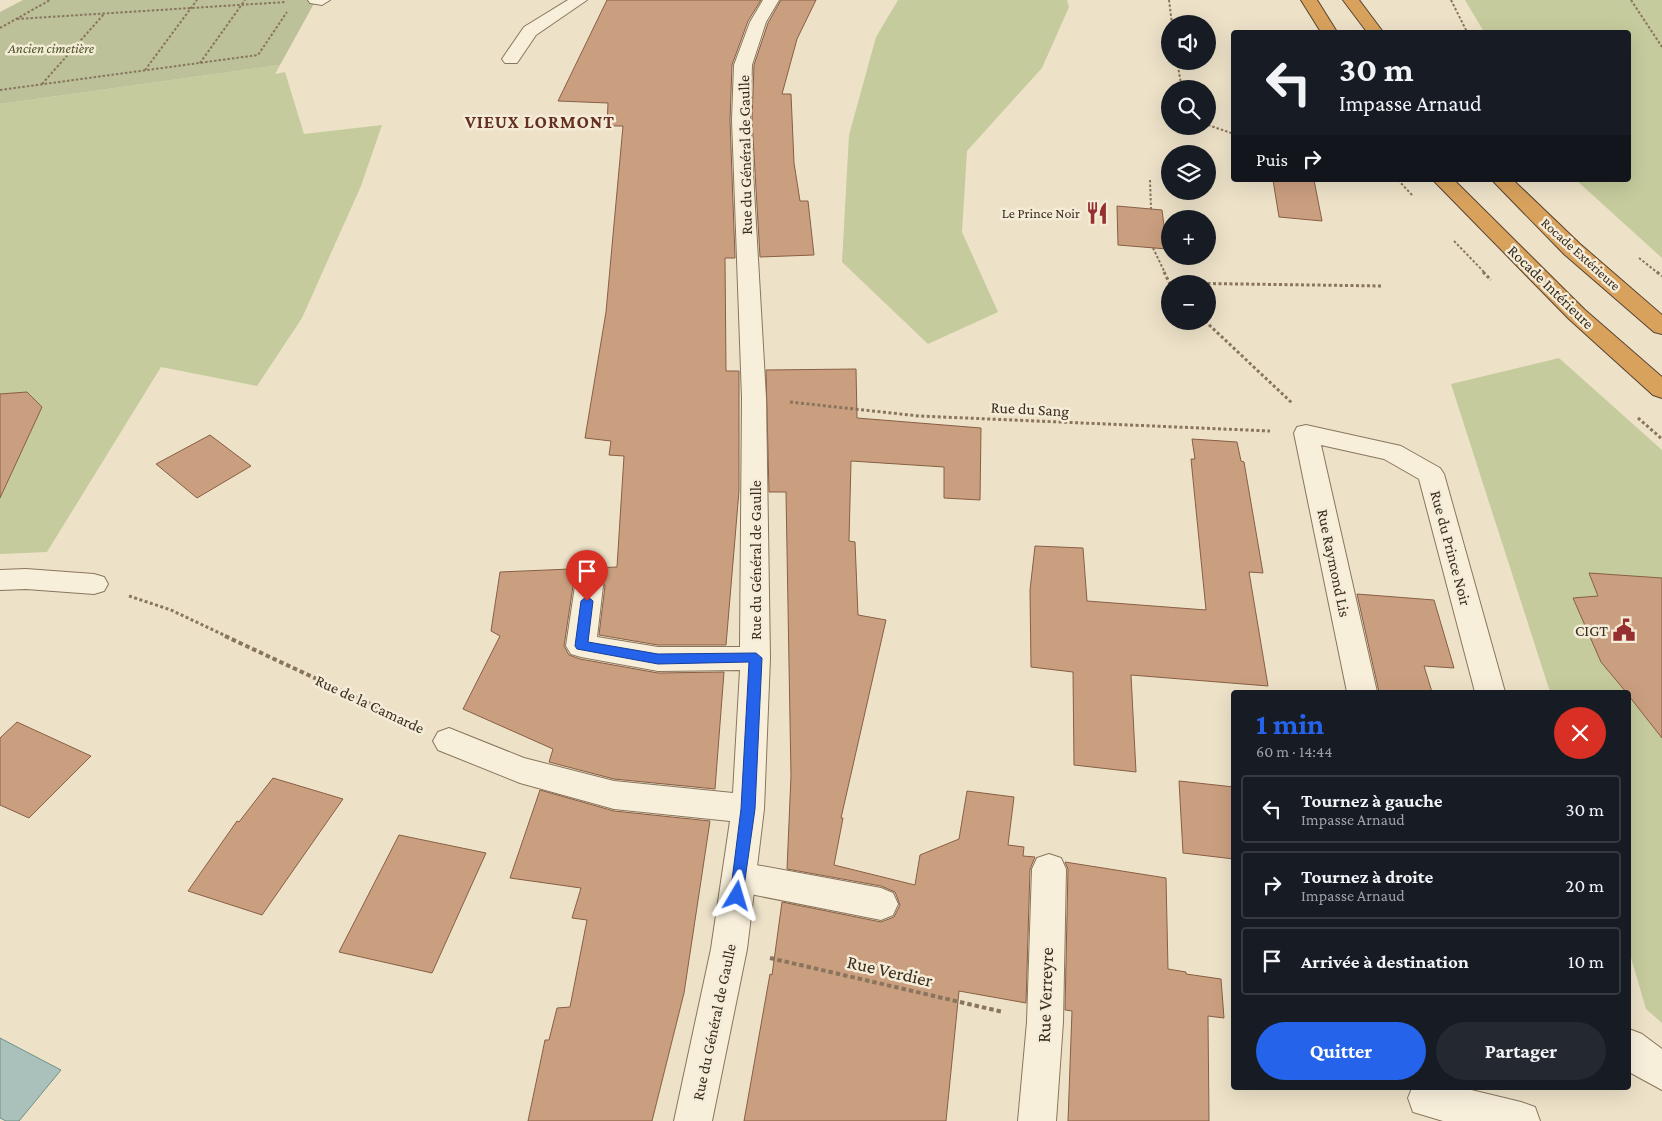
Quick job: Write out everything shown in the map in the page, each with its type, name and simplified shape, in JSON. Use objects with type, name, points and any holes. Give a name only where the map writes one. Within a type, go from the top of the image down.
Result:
[{"type":"highway","points":[[1309,0],[1328,30]]},
{"type":"highway","points":[[1351,0],[1374,30]]},
{"type":"highway","name":"Rocade Intérieure","points":[[1445,182],[1610,344],[1662,390]]},
{"type":"highway","name":"Rocade Extérieure","points":[[1504,182],[1572,248],[1662,327]]},
{"type":"street","points":[[316,0],[322,0]]},
{"type":"street","points":[[510,59],[530,30],[580,0]]},
{"type":"street","name":"Rue du Général de Gaulle","points":[[693,1121],[730,949],[748,809],[756,658],[754,398],[741,120],[743,66],[758,22],[771,0]]},
{"type":"street","name":"Rue Raymond Lis","points":[[1306,433],[1362,690]]},
{"type":"street","name":"Rue du Prince Noir","points":[[1306,433],[1392,452],[1432,474],[1489,690]]},
{"type":"street","points":[[0,580],[26,579],[94,584]]},
{"type":"street","points":[[589,586],[581,646],[658,659],[756,658]]},
{"type":"street","points":[[450,741],[520,770],[614,795],[748,809]]},
{"type":"street","name":"Rue Verreyre","points":[[1037,1121],[1045,1022],[1049,869]]},
{"type":"street","points":[[740,877],[881,904]]},
{"type":"street","points":[[1631,1050],[1634,1054],[1662,1071]]},
{"type":"street","points":[[1428,1102],[1521,1121]]},
{"type":"path","points":[[0,28],[50,0]]},
{"type":"path","points":[[144,71],[197,0]]},
{"type":"path","points":[[200,63],[245,0]]},
{"type":"path","points":[[17,19],[316,0]]},
{"type":"path","points":[[1169,0],[1171,15]]},
{"type":"path","points":[[1451,0],[1466,30]]},
{"type":"path","points":[[1631,0],[1662,47]]},
{"type":"path","points":[[0,90],[258,55],[294,2]]},
{"type":"path","points":[[42,85],[105,14]]},
{"type":"path","points":[[1216,128],[1231,133]]},
{"type":"path","points":[[1150,180],[1151,209]]},
{"type":"path","points":[[1153,248],[1165,275]]},
{"type":"path","points":[[1216,284],[1383,286]]},
{"type":"path","points":[[1215,330],[1306,416],[1306,433]]},
{"type":"path","name":"Rue du Sang","points":[[754,398],[919,416],[1306,433]]},
{"type":"path","name":"Rue de la Camarde","points":[[94,584],[171,610],[450,741]]},
{"type":"path","name":"Rue Verdier","points":[[730,949],[1045,1022]]},
{"type":"green space","name":"Ancien cimetière","points":[[23,0],[316,0],[280,65],[0,104],[0,12]]},
{"type":"green space","points":[[898,0],[1067,0],[1069,7],[1042,68],[967,151],[962,232],[998,312],[928,344],[842,262],[849,135],[876,37]]},
{"type":"green space","points":[[1465,0],[1662,0],[1662,258],[1578,182],[1631,182],[1631,30],[1483,30]]},
{"type":"green space","points":[[280,65],[275,74],[285,72],[304,134],[382,125],[361,186],[302,318],[257,386],[161,367],[47,552],[0,554],[0,104]]},
{"type":"green space","points":[[1559,358],[1662,450],[1662,1023],[1646,1009],[1631,958],[1631,690],[1549,690],[1451,384]]},
{"type":"water","points":[[0,1038],[61,1070],[19,1121],[6,1121],[0,1118]]},
{"type":"building","points":[[607,0],[761,0],[748,21],[732,65],[730,120],[735,258],[725,258],[726,371],[739,371],[739,491],[726,645],[658,645],[599,635],[605,586],[600,577],[588,574],[578,577],[573,586],[564,646],[569,655],[580,659],[658,673],[724,672],[715,789],[614,779],[549,762],[553,749],[463,709],[500,636],[491,631],[500,572],[617,567],[624,456],[609,455],[611,441],[585,438],[606,312],[623,126],[607,126],[608,103],[558,101]]},
{"type":"building","points":[[781,0],[816,0],[797,39],[782,94],[791,94],[794,163],[800,201],[808,201],[814,255],[760,257],[752,120],[754,65],[768,23]]},
{"type":"building","points":[[1273,182],[1314,182],[1322,221],[1279,217]]},
{"type":"building","points":[[1117,206],[1162,210],[1161,249],[1118,245]]},
{"type":"building","points":[[856,369],[857,418],[981,428],[980,500],[944,498],[944,467],[851,461],[849,541],[855,542],[858,615],[886,620],[841,818],[843,818],[834,865],[915,885],[920,855],[959,839],[967,791],[1014,797],[1008,845],[1024,847],[1023,856],[1035,857],[1030,869],[1026,1003],[959,991],[946,1121],[744,1121],[770,974],[772,975],[782,902],[881,922],[894,917],[900,905],[895,892],[881,886],[787,869],[791,776],[786,492],[769,492],[766,370]]},
{"type":"building","points":[[27,392],[42,407],[0,498],[0,394]]},
{"type":"building","points":[[210,435],[251,466],[197,498],[156,464]]},
{"type":"building","points":[[1192,439],[1237,442],[1241,461],[1244,462],[1263,573],[1249,572],[1268,686],[1131,675],[1136,772],[1074,765],[1073,672],[1031,667],[1030,590],[1035,546],[1083,548],[1087,601],[1206,610],[1191,459],[1195,459]]},
{"type":"building","name":"CIGT","points":[[1589,573],[1662,578],[1662,738],[1631,699],[1631,690],[1624,690],[1601,662],[1573,598],[1598,596]]},
{"type":"building","points":[[1357,594],[1434,600],[1454,668],[1424,666],[1431,690],[1379,690]]},
{"type":"building","points":[[17,722],[91,756],[29,818],[0,805],[0,738]]},
{"type":"building","points":[[273,778],[343,799],[262,915],[188,891],[237,821],[239,822]]},
{"type":"building","points":[[1179,781],[1231,787],[1231,859],[1183,853]]},
{"type":"building","points":[[540,790],[614,811],[710,821],[684,993],[652,1121],[528,1121],[545,1040],[549,1040],[557,1008],[570,1007],[587,920],[572,918],[581,888],[510,878]]},
{"type":"building","points":[[399,835],[486,853],[432,973],[339,952]]},
{"type":"building","points":[[1065,862],[1166,878],[1168,969],[1186,972],[1186,974],[1221,979],[1224,1018],[1208,1016],[1209,1121],[1068,1121],[1072,1011],[1065,1010],[1068,869]]},
{"type":"place","name":"Le Prince Noir","points":[[1097,213]]},
{"type":"place","name":"CIGT","points":[[1624,630]]},
{"type":"district","name":"VIEUX LORMONT","points":[[540,122]]},
{"type":"route","points":[[587,601],[581,646],[658,659],[756,658],[748,809],[737,896]]}]
